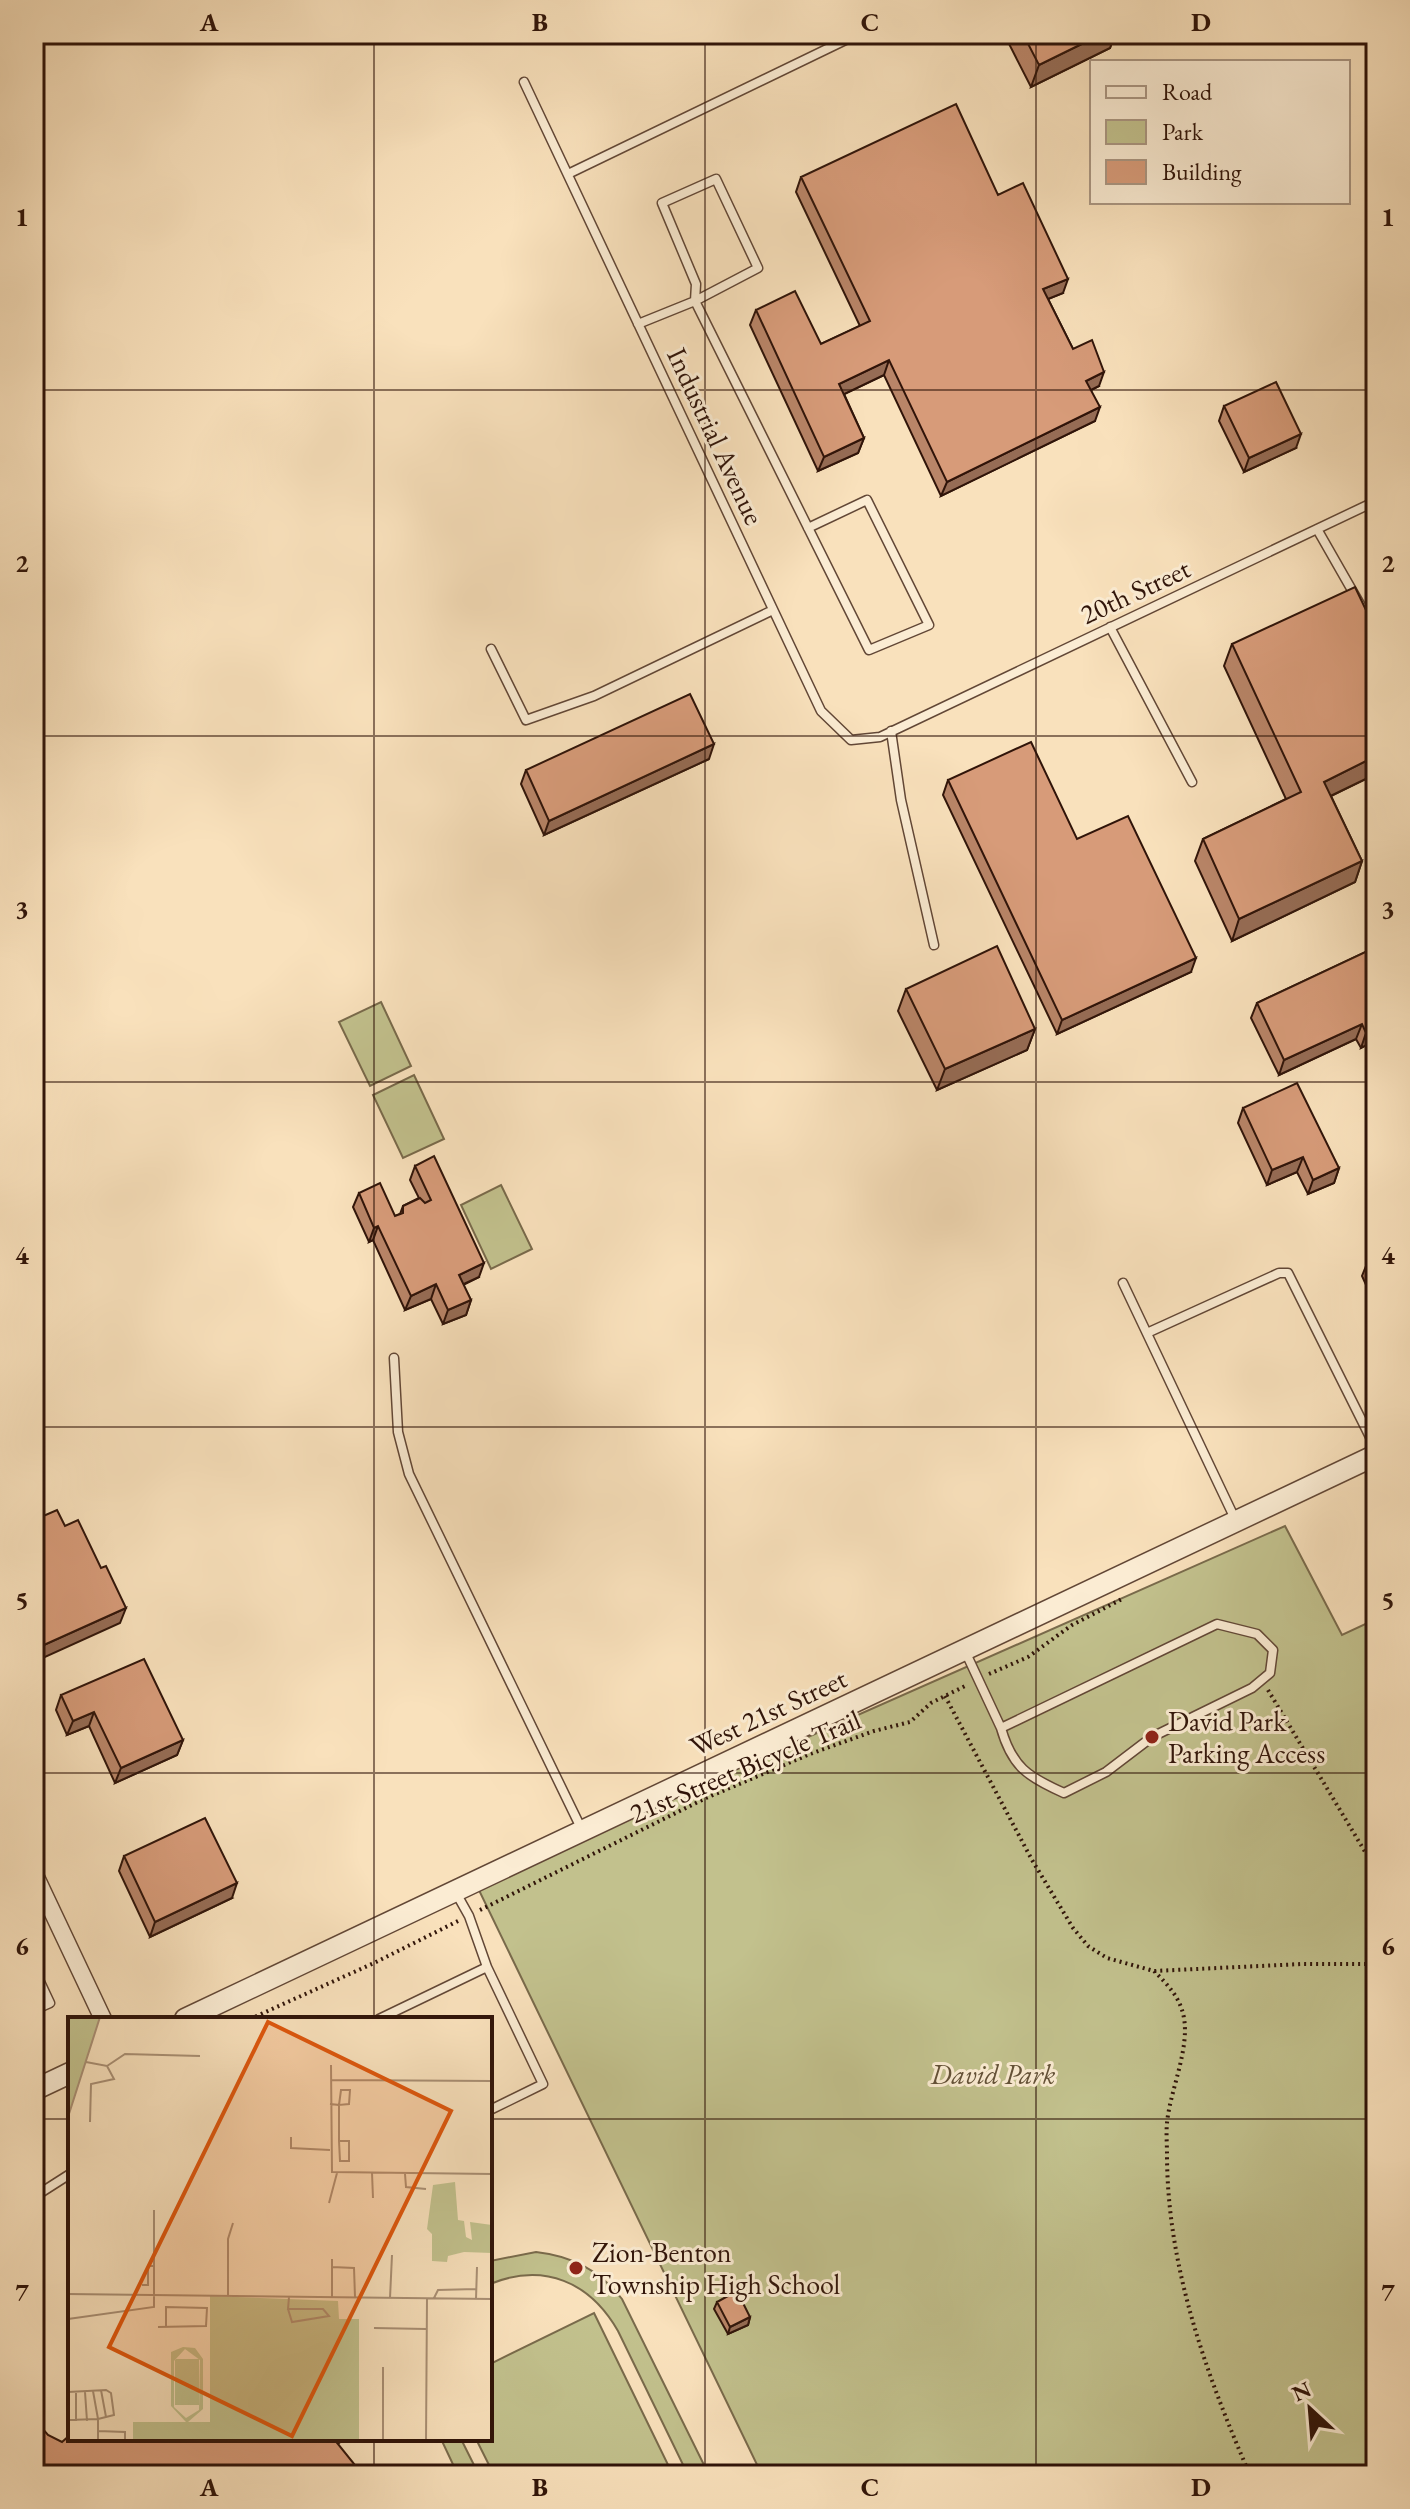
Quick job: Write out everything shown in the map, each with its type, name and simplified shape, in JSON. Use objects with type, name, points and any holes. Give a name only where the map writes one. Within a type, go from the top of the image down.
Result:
[{"type":"street","name":"West 21st Street","points":[[189,2017],[1376,1452]]},
{"type":"street","points":[[34,1873],[102,2017]]},
{"type":"street","points":[[34,2090],[68,2074]]},
{"type":"lane","points":[[568,174],[858,34]]},
{"type":"lane","name":"Industrial Avenue","points":[[524,82],[821,711],[835,728],[851,740],[880,737],[913,721]]},
{"type":"lane","points":[[638,324],[695,301],[758,268],[716,179],[662,203],[696,284],[695,301],[808,528],[869,650],[929,625],[867,500],[808,528]]},
{"type":"lane","name":"20th Street","points":[[913,721],[1376,501]]},
{"type":"lane","points":[[1317,529],[1365,613],[1376,608]]},
{"type":"lane","points":[[491,649],[526,720],[594,696],[773,610]]},
{"type":"lane","points":[[1110,627],[1192,782]]},
{"type":"lane","points":[[891,731],[901,800],[934,945]]},
{"type":"lane","points":[[1147,1333],[1279,1273],[1288,1273],[1376,1452]]},
{"type":"lane","points":[[1123,1283],[1236,1521]]},
{"type":"lane","points":[[394,1358],[398,1432],[409,1474],[582,1831]]},
{"type":"lane","points":[[965,1650],[1001,1728],[1007,1751],[1033,1779],[1064,1793],[1106,1772],[1152,1737],[1252,1688],[1270,1673],[1273,1650],[1257,1634],[1217,1624],[1001,1728]]},
{"type":"lane","points":[[455,1891],[469,1916],[487,1967],[543,2084],[492,2109]]},
{"type":"lane","points":[[383,2017],[487,1967]]},
{"type":"lane","points":[[34,1969],[50,2003],[34,2010]]},
{"type":"lane","points":[[34,2197],[68,2175]]},
{"type":"path","name":"21st Street Bicycle Trail","points":[[254,2017],[374,1963],[706,1798],[810,1754],[874,1731],[910,1722],[945,1696],[1028,1657],[1072,1625],[1134,1593]]},
{"type":"path","points":[[1260,1681],[1376,1870]]},
{"type":"path","points":[[945,1696],[1012,1823],[1073,1928],[1088,1946],[1107,1958],[1154,1971],[1376,1964]]},
{"type":"path","points":[[1154,1971],[1182,2008],[1185,2025],[1167,2122],[1167,2158],[1176,2251],[1210,2377],[1250,2475]]},
{"type":"green space","points":[[381,1002],[411,1066],[370,1086],[339,1022]]},
{"type":"green space","points":[[414,1075],[444,1139],[403,1158],[373,1095]]},
{"type":"green space","points":[[501,1185],[532,1249],[491,1269],[461,1205]]},
{"type":"green space","name":"David Park","points":[[1285,1526],[1342,1635],[1376,1619],[1376,2475],[762,2475],[476,1884]]},
{"type":"green space","points":[[536,2252],[573,2261],[604,2280],[622,2299],[709,2475],[688,2475],[618,2331],[594,2300],[564,2281],[547,2276],[529,2275],[492,2283],[492,2261]]},
{"type":"green space","points":[[594,2313],[673,2475],[494,2475],[477,2441],[492,2441],[492,2363]]},
{"type":"green space","points":[[442,2441],[462,2441],[479,2475],[458,2475]]},
{"type":"building","points":[[1023,34],[1102,34],[1039,65]]},
{"type":"building","points":[[956,104],[998,195],[1023,183],[1068,279],[1043,289],[1073,349],[1092,340],[1104,372],[1086,381],[1100,407],[947,482],[889,360],[839,384],[864,438],[824,457],[756,310],[795,291],[821,344],[870,321],[801,177]]},
{"type":"building","points":[[1276,382],[1301,434],[1249,458],[1224,406]]},
{"type":"building","points":[[1355,587],[1376,631],[1376,756],[1324,782],[1362,861],[1239,919],[1203,839],[1301,792],[1232,644]]},
{"type":"building","points":[[690,694],[714,744],[549,821],[526,770]]},
{"type":"building","points":[[1031,742],[1077,839],[1128,816],[1196,958],[1062,1020],[948,780]]},
{"type":"building","points":[[997,946],[1035,1029],[945,1069],[906,989]]},
{"type":"building","points":[[1376,947],[1376,1028],[1366,1033],[1362,1024],[1284,1060],[1257,1003]]},
{"type":"building","points":[[1297,1083],[1339,1168],[1313,1180],[1303,1157],[1272,1170],[1243,1108]]},
{"type":"building","points":[[434,1156],[484,1263],[459,1275],[471,1300],[448,1310],[436,1284],[411,1296],[359,1193],[380,1183],[395,1216],[403,1213],[403,1206],[420,1198],[425,1203],[431,1200],[415,1166]]},
{"type":"building","points":[[1376,1258],[1376,1280],[1368,1261]]},
{"type":"building","points":[[57,1510],[65,1526],[78,1520],[101,1568],[106,1566],[126,1608],[35,1649],[34,1520]]},
{"type":"building","points":[[144,1659],[183,1740],[121,1768],[94,1712],[73,1721],[61,1695]]},
{"type":"building","points":[[205,1818],[237,1883],[155,1922],[124,1856]]},
{"type":"building","points":[[1376,1896],[1376,1914],[1368,1901]]},
{"type":"building","points":[[737,2291],[750,2317],[730,2327],[717,2302]]},
{"type":"building","points":[[34,2419],[48,2435],[62,2442],[68,2437],[68,2441],[336,2441],[363,2475],[34,2475]]},
{"type":"place","name":"David Park Parking Access","points":[[1152,1737]]},
{"type":"place","name":"Zion-Benton Township High School","points":[[576,2268]]}]
